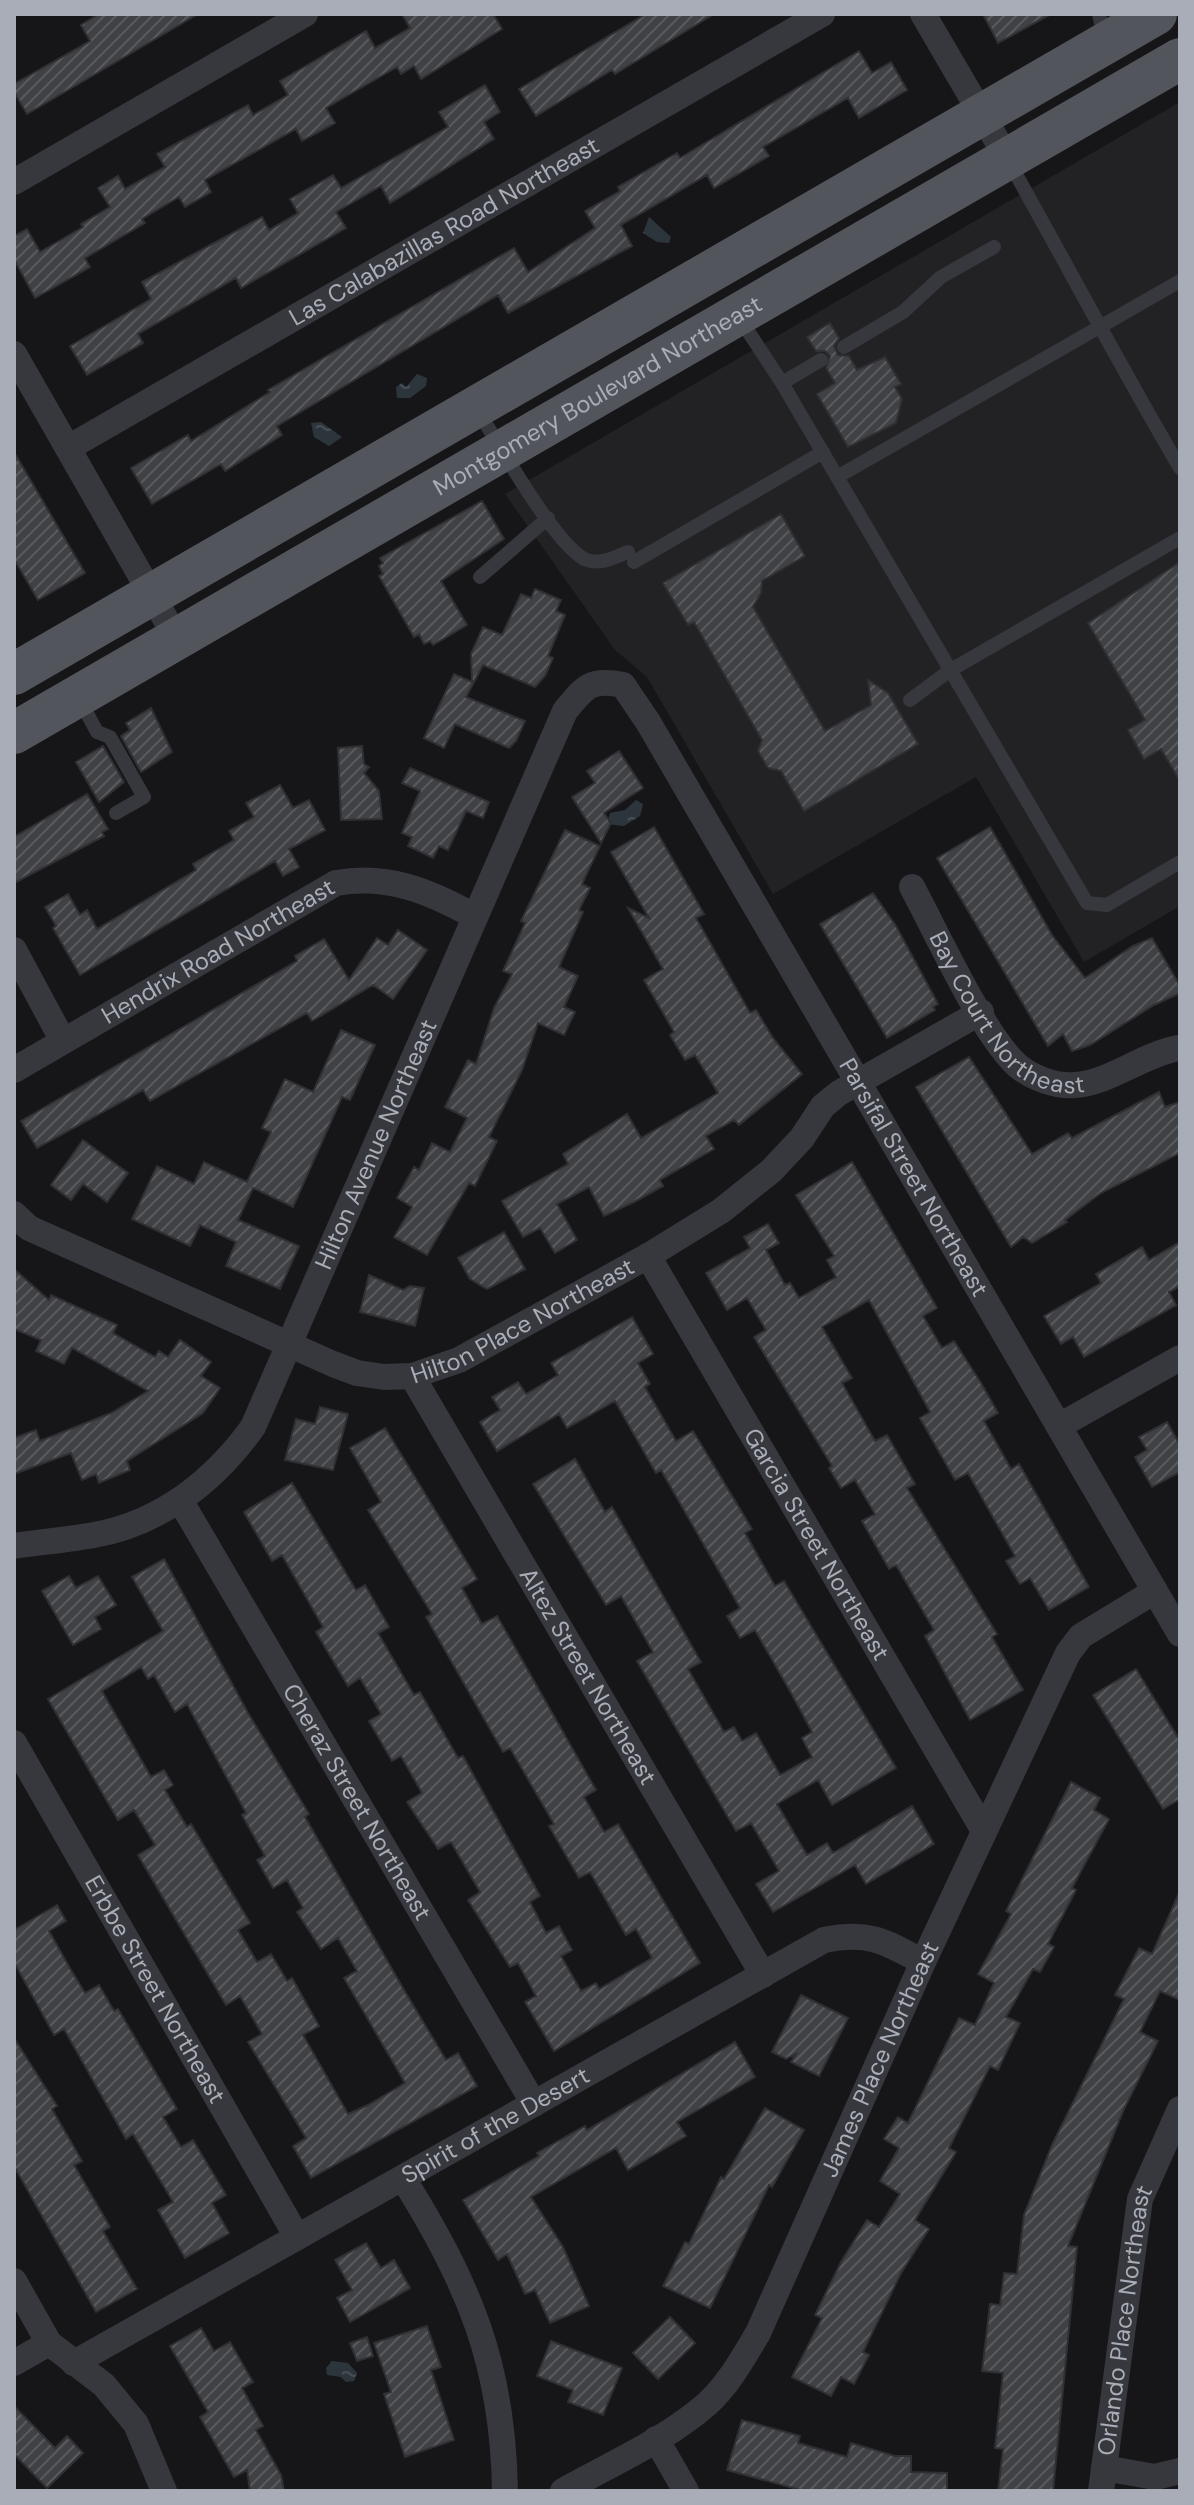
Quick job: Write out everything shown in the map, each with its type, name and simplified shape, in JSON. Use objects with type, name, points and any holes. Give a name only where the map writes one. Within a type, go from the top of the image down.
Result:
[{"type":"main road","points":[[14,674],[981,116],[1102,29],[1156,14]]},
{"type":"main road","name":"Montgomery Boulevard Northeast","points":[[14,733],[738,316],[1006,156],[1180,59]]},
{"type":"street","points":[[14,182],[305,14]]},
{"type":"street","name":"Las Calabazillas Road Northeast","points":[[68,448],[822,14]]},
{"type":"street","points":[[923,14],[1006,156]]},
{"type":"street","points":[[14,354],[177,639]]},
{"type":"street","name":"Hilton Avenue Northeast","points":[[14,1546],[126,1528],[180,1500],[209,1480],[230,1458],[253,1427],[565,711],[582,690],[601,680],[623,685],[648,722]]},
{"type":"street","name":"Parsifal Street Northeast","points":[[648,722],[1180,1634]]},
{"type":"street","name":"Hendrix Road Northeast","points":[[14,1070],[336,883],[363,878],[402,883],[474,916]]},
{"type":"street","name":"Bay Court Northeast","points":[[912,887],[981,1012],[1020,1068],[1059,1085],[1097,1081],[1137,1060],[1178,1048]]},
{"type":"street","points":[[14,950],[63,1041]]},
{"type":"street","name":"Hilton Place Northeast","points":[[14,1214],[29,1228],[357,1373],[384,1377],[412,1376],[459,1360],[648,1256],[744,1194],[802,1138],[823,1106],[858,1082],[981,1012]]},
{"type":"street","name":"Garcia Street Northeast","points":[[648,1256],[984,1831]]},
{"type":"street","points":[[1059,1426],[1180,1358]]},
{"type":"street","name":"Altez Street Northeast","points":[[412,1376],[763,1975]]},
{"type":"street","name":"Cheraz Street Northeast","points":[[180,1500],[534,2104]]},
{"type":"street","name":"James Place Northeast","points":[[563,2491],[656,2439],[707,2403],[734,2374],[758,2333],[923,1962],[1068,1653],[1081,1636],[1155,1591]]},
{"type":"street","name":"Erbbe Street Northeast","points":[[14,1743],[297,2237]]},
{"type":"street","name":"Spirit of the Desert","points":[[74,2363],[824,1940],[852,1934],[875,1937],[923,1962]]},
{"type":"street","name":"Orlando Place Northeast","points":[[1102,2480],[1140,2199],[1180,2109]]},
{"type":"street","points":[[403,2178],[454,2266],[481,2325],[496,2386],[505,2452],[505,2491]]},
{"type":"street","points":[[14,2281],[49,2343],[104,2385],[136,2424],[164,2491]]},
{"type":"street","points":[[14,2363],[49,2343]]},
{"type":"street","points":[[656,2439],[686,2491]]},
{"type":"street","points":[[1102,2480],[1155,2477],[1180,2471]]},
{"type":"lane","points":[[1006,156],[1180,468]]},
{"type":"lane","points":[[844,347],[903,312],[941,277],[994,247]]},
{"type":"lane","points":[[837,477],[1180,281]]},
{"type":"lane","points":[[738,316],[782,383],[1087,903],[1107,905],[1180,862]]},
{"type":"lane","points":[[782,383],[821,360]]},
{"type":"lane","points":[[476,407],[566,545],[588,561],[631,557],[823,452]]},
{"type":"lane","points":[[480,577],[548,518]]},
{"type":"lane","points":[[910,700],[949,671],[1180,538]]},
{"type":"lane","points":[[78,697],[97,732],[110,737],[144,797],[116,813]]},
{"type":"shaded area","points":[[1180,102],[1180,906],[1084,962],[976,777],[773,894],[647,677],[615,650],[505,494]]},
{"type":"water","points":[[649,217],[671,237],[669,243],[657,242],[643,233]]},
{"type":"water","points":[[417,374],[427,378],[426,386],[410,398],[397,398],[396,387],[402,383],[406,387]]},
{"type":"water","points":[[321,422],[342,437],[329,446],[314,437],[311,423]]},
{"type":"water","points":[[636,800],[643,804],[640,816],[624,826],[607,824],[610,813],[625,810]]},
{"type":"water","points":[[332,2361],[348,2363],[357,2373],[354,2381],[346,2382],[341,2377],[327,2375],[326,2368]]},
{"type":"building","points":[[99,14],[198,14],[27,114],[14,92],[14,84],[90,41],[81,25]]},
{"type":"building","points":[[402,14],[493,14],[502,29],[421,79],[414,66],[401,74],[397,67],[326,108],[335,123],[302,141],[296,129],[205,180],[211,192],[185,207],[179,197],[142,219],[145,223],[85,258],[90,267],[35,298],[14,259],[14,236],[27,229],[40,252],[110,207],[98,188],[118,176],[125,189],[165,167],[157,154],[248,105],[253,115],[288,95],[280,81],[366,31],[375,48],[410,28]]},
{"type":"building","points":[[646,14],[714,14],[615,74],[612,70],[536,116],[519,89]]},
{"type":"building","points":[[983,14],[1051,14],[998,43]]},
{"type":"building","points":[[859,51],[872,73],[891,62],[907,90],[859,118],[848,98],[763,147],[769,156],[714,188],[707,175],[621,225],[632,246],[508,313],[498,295],[277,426],[282,435],[225,471],[221,464],[152,504],[131,468],[188,435],[191,441],[270,392],[268,390],[514,248],[528,272],[595,228],[585,211],[620,191],[618,187],[677,153],[680,158]]},
{"type":"building","points":[[485,85],[500,112],[484,122],[494,139],[390,203],[381,186],[336,212],[346,228],[241,288],[236,278],[138,334],[143,343],[87,375],[70,346],[151,299],[142,282],[262,217],[269,230],[298,213],[290,199],[333,175],[341,188],[448,127],[439,112]]},
{"type":"building","points":[[830,323],[839,338],[834,346],[838,355],[849,356],[857,370],[885,357],[901,384],[895,387],[902,399],[896,423],[848,447],[817,394],[835,383],[826,368],[830,356],[825,351],[816,351],[807,337]]},
{"type":"building","points":[[14,452],[85,573],[38,600],[14,559]]},
{"type":"building","points":[[482,501],[504,539],[441,581],[467,625],[433,645],[430,641],[424,644],[419,634],[414,637],[379,576],[383,574],[379,566],[383,563],[380,558]]},
{"type":"building","points":[[781,514],[805,556],[762,581],[761,593],[753,607],[825,731],[871,705],[868,680],[888,693],[918,744],[804,811],[781,771],[768,768],[758,751],[762,740],[694,622],[688,625],[663,583]]},
{"type":"building","points":[[1180,562],[1180,781],[1161,749],[1144,759],[1128,730],[1145,720],[1088,623]]},
{"type":"building","points":[[535,589],[561,600],[556,611],[565,615],[548,656],[553,658],[545,676],[535,687],[483,665],[466,697],[525,721],[516,741],[509,748],[455,724],[444,748],[424,738],[454,674],[472,682],[471,654],[483,627],[502,635],[521,594],[531,598]]},
{"type":"building","points":[[151,708],[172,752],[141,772],[121,736],[130,730],[126,723]]},
{"type":"building","points":[[103,746],[124,782],[99,802],[76,762]]},
{"type":"building","points":[[362,746],[364,764],[369,767],[364,773],[379,791],[382,819],[341,820],[338,748]]},
{"type":"building","points":[[619,751],[643,788],[604,813],[611,823],[601,843],[572,797],[595,783],[587,771]]},
{"type":"building","points":[[410,768],[489,802],[483,818],[466,811],[448,850],[439,846],[433,858],[408,846],[412,837],[402,833],[420,791],[402,783]]},
{"type":"building","points":[[280,785],[293,808],[309,800],[325,830],[289,849],[299,867],[283,876],[275,861],[80,975],[53,928],[56,926],[45,907],[68,894],[80,915],[87,910],[97,929],[196,870],[193,864],[234,840],[229,831],[254,817],[246,803]]},
{"type":"building","points":[[87,794],[108,829],[102,832],[104,836],[14,883],[14,837]]},
{"type":"building","points":[[654,827],[704,914],[696,918],[750,1013],[756,1010],[773,1038],[802,1074],[739,1125],[734,1120],[706,1136],[714,1149],[660,1180],[663,1186],[634,1202],[604,1216],[589,1187],[557,1204],[577,1240],[555,1253],[540,1228],[523,1237],[502,1201],[568,1164],[563,1154],[627,1114],[641,1138],[718,1093],[695,1055],[685,1060],[670,1035],[674,1032],[644,980],[663,969],[628,908],[649,918],[611,852]]},
{"type":"building","points":[[990,827],[1052,935],[1085,978],[1133,946],[1152,938],[1180,986],[1180,993],[1154,1005],[1090,1045],[1072,1051],[1063,1034],[1048,1046],[937,858]]},
{"type":"building","points":[[565,830],[600,846],[582,884],[590,888],[579,910],[583,912],[559,967],[578,976],[564,1007],[575,1012],[564,1035],[538,1023],[522,1070],[489,1137],[497,1141],[475,1186],[469,1183],[427,1255],[394,1237],[412,1207],[397,1198],[414,1167],[419,1170],[432,1143],[450,1152],[467,1118],[445,1107],[468,1060],[476,1064],[494,1008],[512,974],[503,971],[525,923],[521,921]]},
{"type":"building","points":[[873,893],[896,926],[938,1004],[933,1007],[935,1010],[887,1038],[820,924]]},
{"type":"building","points":[[398,930],[427,950],[393,999],[373,985],[312,1021],[307,1013],[150,1101],[143,1090],[37,1148],[21,1121],[297,961],[295,956],[324,939],[349,980],[377,938],[388,945]]},
{"type":"building","points":[[341,1030],[375,1045],[350,1100],[342,1097],[293,1207],[253,1188],[238,1220],[299,1246],[280,1289],[226,1266],[236,1242],[200,1225],[190,1246],[132,1219],[157,1166],[194,1184],[204,1162],[247,1182],[271,1132],[262,1128],[285,1079],[313,1092]]},
{"type":"building","points":[[969,1057],[1032,1154],[1068,1133],[1072,1138],[1159,1092],[1165,1107],[1180,1102],[1180,1153],[1101,1193],[1065,1220],[1067,1222],[1032,1243],[1023,1237],[1011,1247],[916,1087]]},
{"type":"building","points":[[83,1140],[128,1173],[107,1202],[83,1184],[71,1200],[51,1185]]},
{"type":"building","points":[[852,1162],[937,1308],[923,1316],[942,1348],[954,1341],[981,1383],[998,1413],[984,1421],[1011,1469],[1019,1464],[1089,1587],[1049,1610],[1030,1578],[1020,1584],[1006,1561],[1015,1556],[968,1473],[955,1480],[920,1418],[930,1412],[869,1300],[822,1327],[852,1378],[842,1383],[875,1441],[887,1435],[915,1484],[907,1488],[997,1634],[992,1637],[1023,1690],[970,1720],[925,1636],[934,1630],[896,1565],[889,1569],[862,1521],[875,1514],[855,1480],[841,1488],[829,1468],[832,1466],[754,1337],[766,1330],[747,1298],[727,1310],[706,1273],[750,1248],[744,1237],[768,1224],[779,1243],[766,1250],[785,1285],[790,1283],[799,1298],[836,1277],[827,1260],[834,1256],[796,1195]]},
{"type":"building","points":[[504,1232],[525,1269],[487,1289],[470,1279],[458,1258]]},
{"type":"building","points":[[1180,1242],[1180,1286],[1169,1292],[1176,1305],[1084,1357],[1073,1337],[1061,1344],[1044,1316],[1101,1283],[1096,1274],[1142,1247],[1149,1260]]},
{"type":"building","points":[[14,1269],[49,1300],[51,1295],[117,1325],[113,1333],[155,1357],[159,1351],[168,1357],[180,1340],[211,1362],[201,1376],[220,1388],[203,1413],[127,1461],[130,1470],[99,1483],[96,1474],[82,1480],[71,1453],[14,1474],[14,1438],[36,1430],[40,1441],[111,1413],[148,1391],[72,1348],[64,1364],[36,1351],[41,1340],[14,1329]]},
{"type":"building","points":[[369,1275],[403,1290],[410,1286],[424,1288],[415,1326],[360,1312]]},
{"type":"building","points":[[632,1317],[653,1354],[638,1363],[650,1384],[645,1387],[676,1441],[693,1431],[752,1529],[745,1533],[775,1586],[784,1581],[896,1768],[832,1805],[818,1780],[777,1804],[807,1855],[827,1843],[833,1853],[912,1806],[934,1844],[866,1884],[855,1865],[773,1912],[756,1884],[779,1871],[751,1823],[736,1831],[637,1661],[653,1652],[621,1596],[606,1605],[533,1484],[575,1459],[605,1512],[612,1507],[701,1662],[688,1669],[724,1732],[734,1727],[742,1741],[756,1733],[780,1775],[812,1757],[802,1738],[812,1732],[790,1691],[755,1630],[740,1638],[727,1616],[740,1608],[661,1470],[656,1473],[615,1401],[567,1428],[559,1414],[497,1451],[480,1422],[500,1410],[492,1397],[518,1382],[526,1394],[558,1375],[551,1363]]},
{"type":"building","points":[[320,1407],[348,1414],[333,1470],[285,1460],[296,1419],[315,1424]]},
{"type":"building","points":[[1167,1422],[1180,1445],[1180,1472],[1152,1487],[1135,1457],[1147,1450],[1139,1437]]},
{"type":"building","points":[[385,1428],[477,1579],[462,1588],[482,1624],[497,1616],[596,1790],[584,1797],[604,1832],[618,1824],[700,1963],[554,2051],[525,2002],[536,1996],[518,1963],[510,1967],[468,1900],[480,1892],[451,1842],[438,1849],[407,1802],[422,1793],[401,1756],[392,1761],[369,1721],[381,1714],[360,1678],[348,1686],[316,1632],[323,1627],[282,1555],[272,1561],[244,1512],[292,1483],[356,1590],[365,1585],[389,1627],[378,1633],[414,1695],[420,1692],[458,1758],[463,1756],[540,1896],[530,1902],[546,1933],[559,1926],[572,1950],[561,1956],[581,1991],[596,1983],[599,1989],[652,1958],[636,1929],[626,1935],[590,1872],[579,1878],[549,1826],[554,1824],[510,1748],[503,1752],[426,1617],[432,1614],[368,1510],[381,1502],[350,1448]]},
{"type":"building","points":[[164,1559],[248,1713],[309,1814],[305,1817],[404,1990],[446,2060],[458,2053],[477,2086],[311,2178],[293,2146],[306,2138],[248,2042],[262,2034],[240,1996],[226,2005],[138,1855],[155,1845],[134,1810],[118,1820],[48,1699],[163,1631],[132,1577]],"holes":[[[141,1667],[148,1679],[154,1675],[175,1712],[187,1704],[246,1813],[242,1815],[265,1856],[257,1860],[273,1888],[287,1880],[303,1908],[297,1912],[321,1949],[338,1938],[357,1971],[344,1978],[405,2083],[368,2105],[348,2114],[303,2035],[319,2026],[292,1978],[287,1981],[271,1954],[257,1962],[238,1930],[250,1923],[191,1824],[187,1827],[165,1790],[173,1785],[164,1770],[151,1777],[102,1691]]]},
{"type":"building","points":[[69,1576],[76,1588],[98,1576],[116,1605],[95,1617],[101,1629],[73,1645],[42,1591]]},
{"type":"building","points":[[1136,1669],[1180,1741],[1180,1799],[1163,1809],[1093,1695]]},
{"type":"building","points":[[1071,1782],[1100,1798],[1094,1810],[1109,1819],[1072,1888],[1076,1890],[1048,1944],[1054,1947],[1040,1972],[1033,1969],[1006,2017],[1020,2023],[998,2070],[990,2066],[949,2148],[956,2152],[915,2220],[929,2229],[901,2273],[863,2352],[869,2355],[854,2384],[841,2377],[831,2396],[792,2377],[822,2318],[815,2315],[841,2262],[867,2220],[879,2227],[900,2194],[880,2181],[899,2148],[884,2139],[898,2117],[908,2123],[959,2018],[975,2025],[994,1983],[978,1974],[1011,1914],[1006,1911]]},
{"type":"building","points":[[1180,1891],[1180,2000],[1160,1991],[1140,2032],[1158,2041],[1124,2109],[1068,2246],[1077,2247],[1053,2491],[998,2491],[1003,2449],[995,2448],[1003,2373],[982,2371],[990,2304],[1000,2305],[1004,2273],[1017,2274],[1024,2215],[1052,2145],[1124,1999],[1115,1995],[1139,1948],[1152,1954]]},
{"type":"building","points":[[57,1905],[66,1921],[49,1931],[71,1970],[85,1993],[99,1985],[114,2011],[118,2009],[177,2109],[163,2117],[181,2147],[193,2140],[226,2195],[212,2203],[229,2233],[185,2258],[158,2210],[173,2202],[133,2134],[126,2139],[64,2029],[54,2035],[14,1962],[14,1930]]},
{"type":"building","points":[[801,1995],[848,2018],[819,2076],[791,2062],[796,2054],[786,2059],[772,2052]]},
{"type":"building","points":[[14,2038],[57,2106],[52,2109],[82,2161],[74,2165],[110,2227],[103,2231],[137,2289],[96,2312],[14,2166]]},
{"type":"building","points":[[735,2042],[755,2077],[677,2122],[686,2136],[628,2170],[616,2148],[531,2197],[563,2247],[589,2306],[550,2323],[535,2290],[525,2294],[507,2254],[498,2260],[463,2200],[539,2156],[537,2153],[585,2126],[587,2130]]},
{"type":"building","points":[[765,2108],[804,2130],[772,2187],[769,2185],[710,2308],[663,2286],[685,2242],[689,2244],[721,2177],[724,2179]]},
{"type":"building","points":[[366,2243],[381,2268],[394,2260],[410,2288],[350,2322],[337,2298],[352,2290],[335,2260]]},
{"type":"building","points":[[670,2317],[695,2343],[658,2379],[633,2353]]},
{"type":"building","points":[[427,2326],[441,2367],[431,2370],[454,2440],[405,2457],[384,2394],[391,2392],[374,2343]]},
{"type":"building","points":[[201,2328],[214,2351],[230,2342],[253,2382],[242,2388],[263,2426],[256,2430],[281,2475],[284,2491],[250,2491],[247,2470],[234,2477],[200,2417],[208,2412],[170,2346]]},
{"type":"building","points":[[367,2337],[373,2356],[357,2361],[350,2343]]},
{"type":"building","points":[[551,2341],[622,2368],[603,2415],[568,2402],[573,2390],[537,2376]]},
{"type":"building","points":[[14,2406],[55,2448],[67,2436],[83,2453],[47,2488],[14,2454]]},
{"type":"building","points":[[742,2420],[800,2436],[798,2443],[847,2457],[851,2443],[895,2456],[911,2456],[911,2472],[947,2473],[947,2491],[804,2491],[727,2470]]}]
